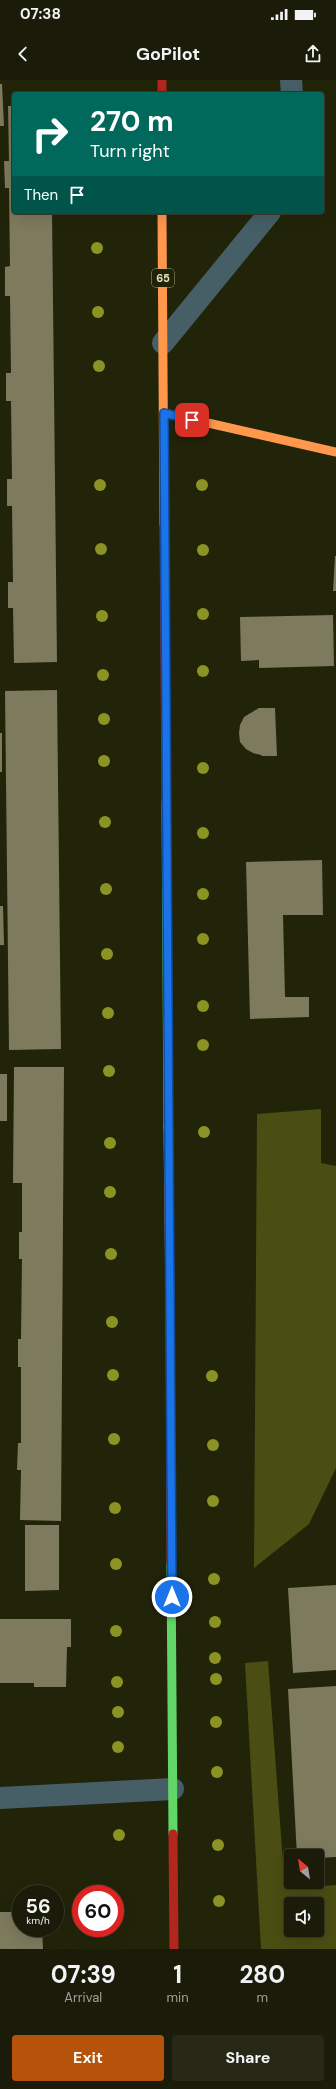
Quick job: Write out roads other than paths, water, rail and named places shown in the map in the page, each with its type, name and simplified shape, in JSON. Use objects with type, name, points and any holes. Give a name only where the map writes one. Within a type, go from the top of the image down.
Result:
[{"type":"main road","points":[[162,80],[162,92]]},
{"type":"main road","name":"65","points":[[162,214],[174,1949]]},
{"type":"main road","points":[[164,413],[336,452]]},
{"type":"street","points":[[291,80],[292,92]]},
{"type":"street","points":[[163,343],[268,214]]},
{"type":"street","points":[[0,1798],[174,1789]]}]
